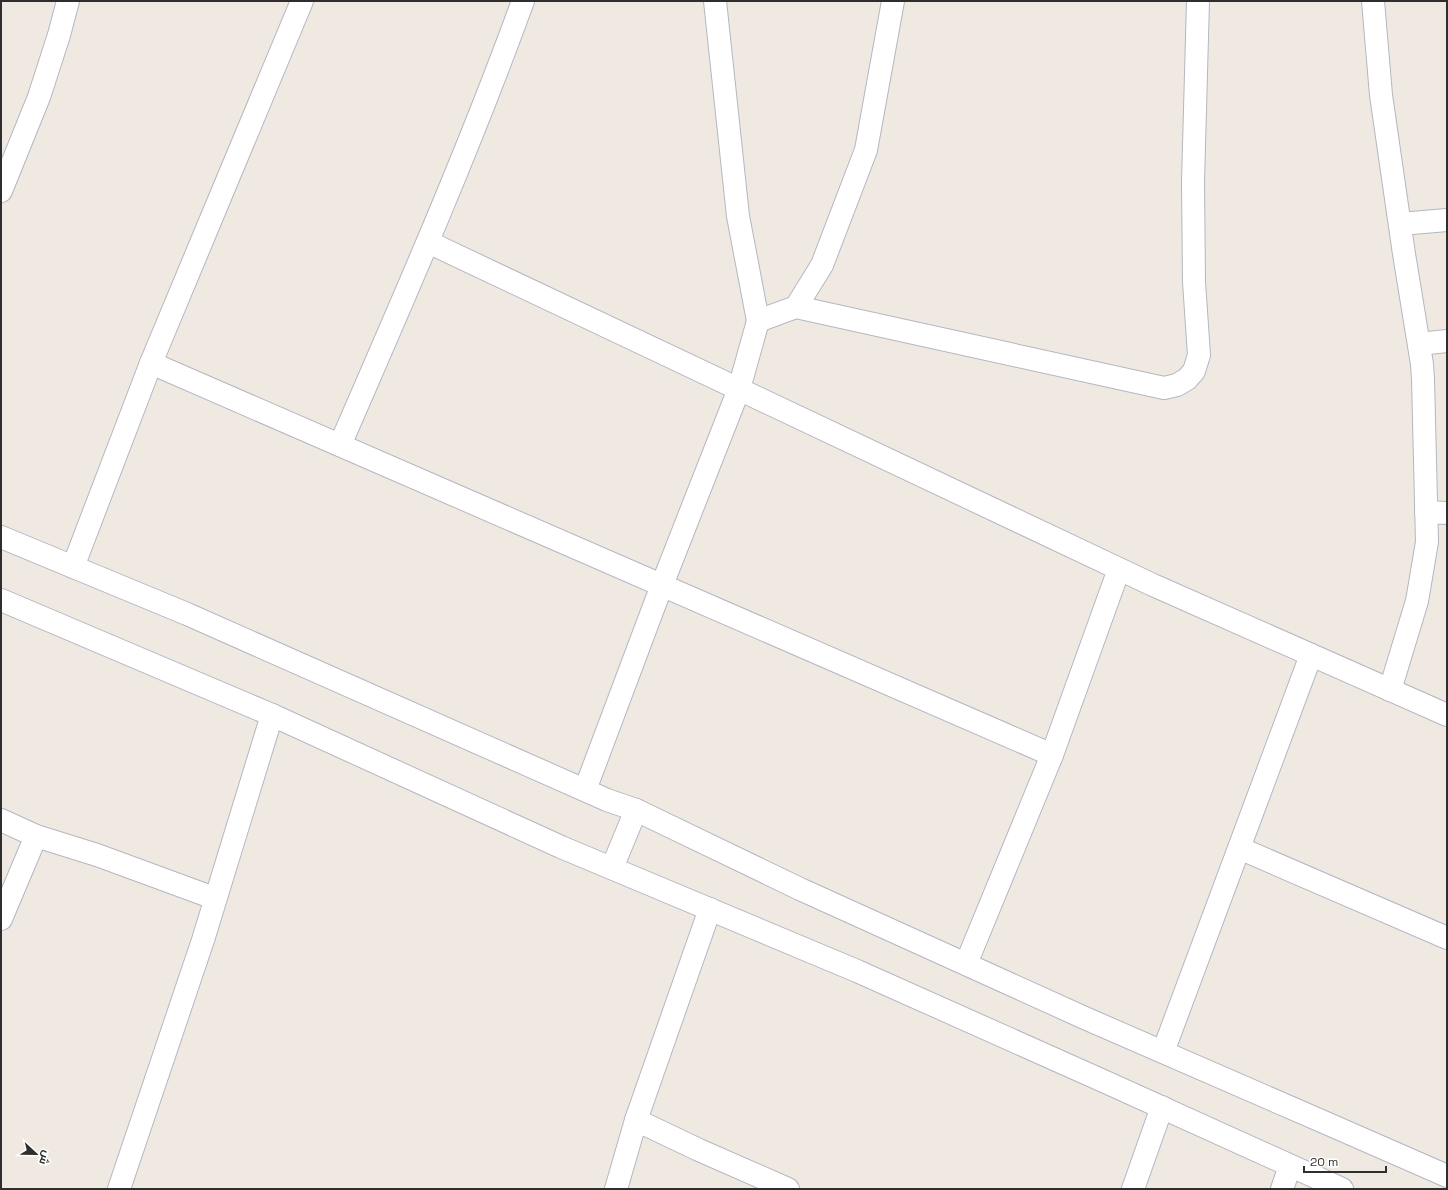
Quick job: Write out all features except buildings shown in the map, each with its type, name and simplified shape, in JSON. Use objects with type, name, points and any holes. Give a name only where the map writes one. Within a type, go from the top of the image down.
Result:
[{"type":"street","points":[[1,191],[39,97],[59,35],[68,1]]},
{"type":"street","points":[[73,567],[151,363],[302,1]]},
{"type":"street","points":[[340,445],[428,242],[502,59],[523,1]]},
{"type":"street","points":[[585,790],[662,585],[739,389],[758,321],[738,216],[715,1]]},
{"type":"street","points":[[796,307],[822,264],[866,150],[893,1]]},
{"type":"street","points":[[758,321],[796,307],[1164,388],[1177,385],[1187,378],[1194,371],[1199,355],[1194,282],[1193,182],[1198,1]]},
{"type":"street","points":[[1373,1],[1381,94],[1419,344],[1437,512],[1427,542],[1417,601],[1390,690]]},
{"type":"street","points":[[1400,224],[1447,220]]},
{"type":"street","points":[[428,242],[1119,569],[1447,715]]},
{"type":"street","points":[[1419,344],[1447,341]]},
{"type":"street","points":[[151,363],[1052,755]]},
{"type":"street","points":[[1,538],[194,618],[585,790],[636,810],[800,889],[1087,1019],[1447,1176]]},
{"type":"street","points":[[966,964],[1052,755],[1119,569]]},
{"type":"street","points":[[1,600],[272,714],[561,847],[857,971],[1342,1189]]},
{"type":"street","points":[[1163,1052],[1310,655]]},
{"type":"street","points":[[119,1189],[159,1065],[189,983],[272,714]]},
{"type":"street","points":[[612,868],[636,810]]},
{"type":"street","points":[[1,820],[36,836],[96,855],[214,898]]},
{"type":"street","points":[[1,919],[36,836]]},
{"type":"street","points":[[1239,848],[1447,938]]},
{"type":"street","points":[[616,1189],[636,1120],[710,909]]},
{"type":"street","points":[[1133,1189],[1162,1107]]},
{"type":"street","points":[[636,1120],[788,1189]]},
{"type":"street","points":[[1282,1189],[1290,1166]]}]
